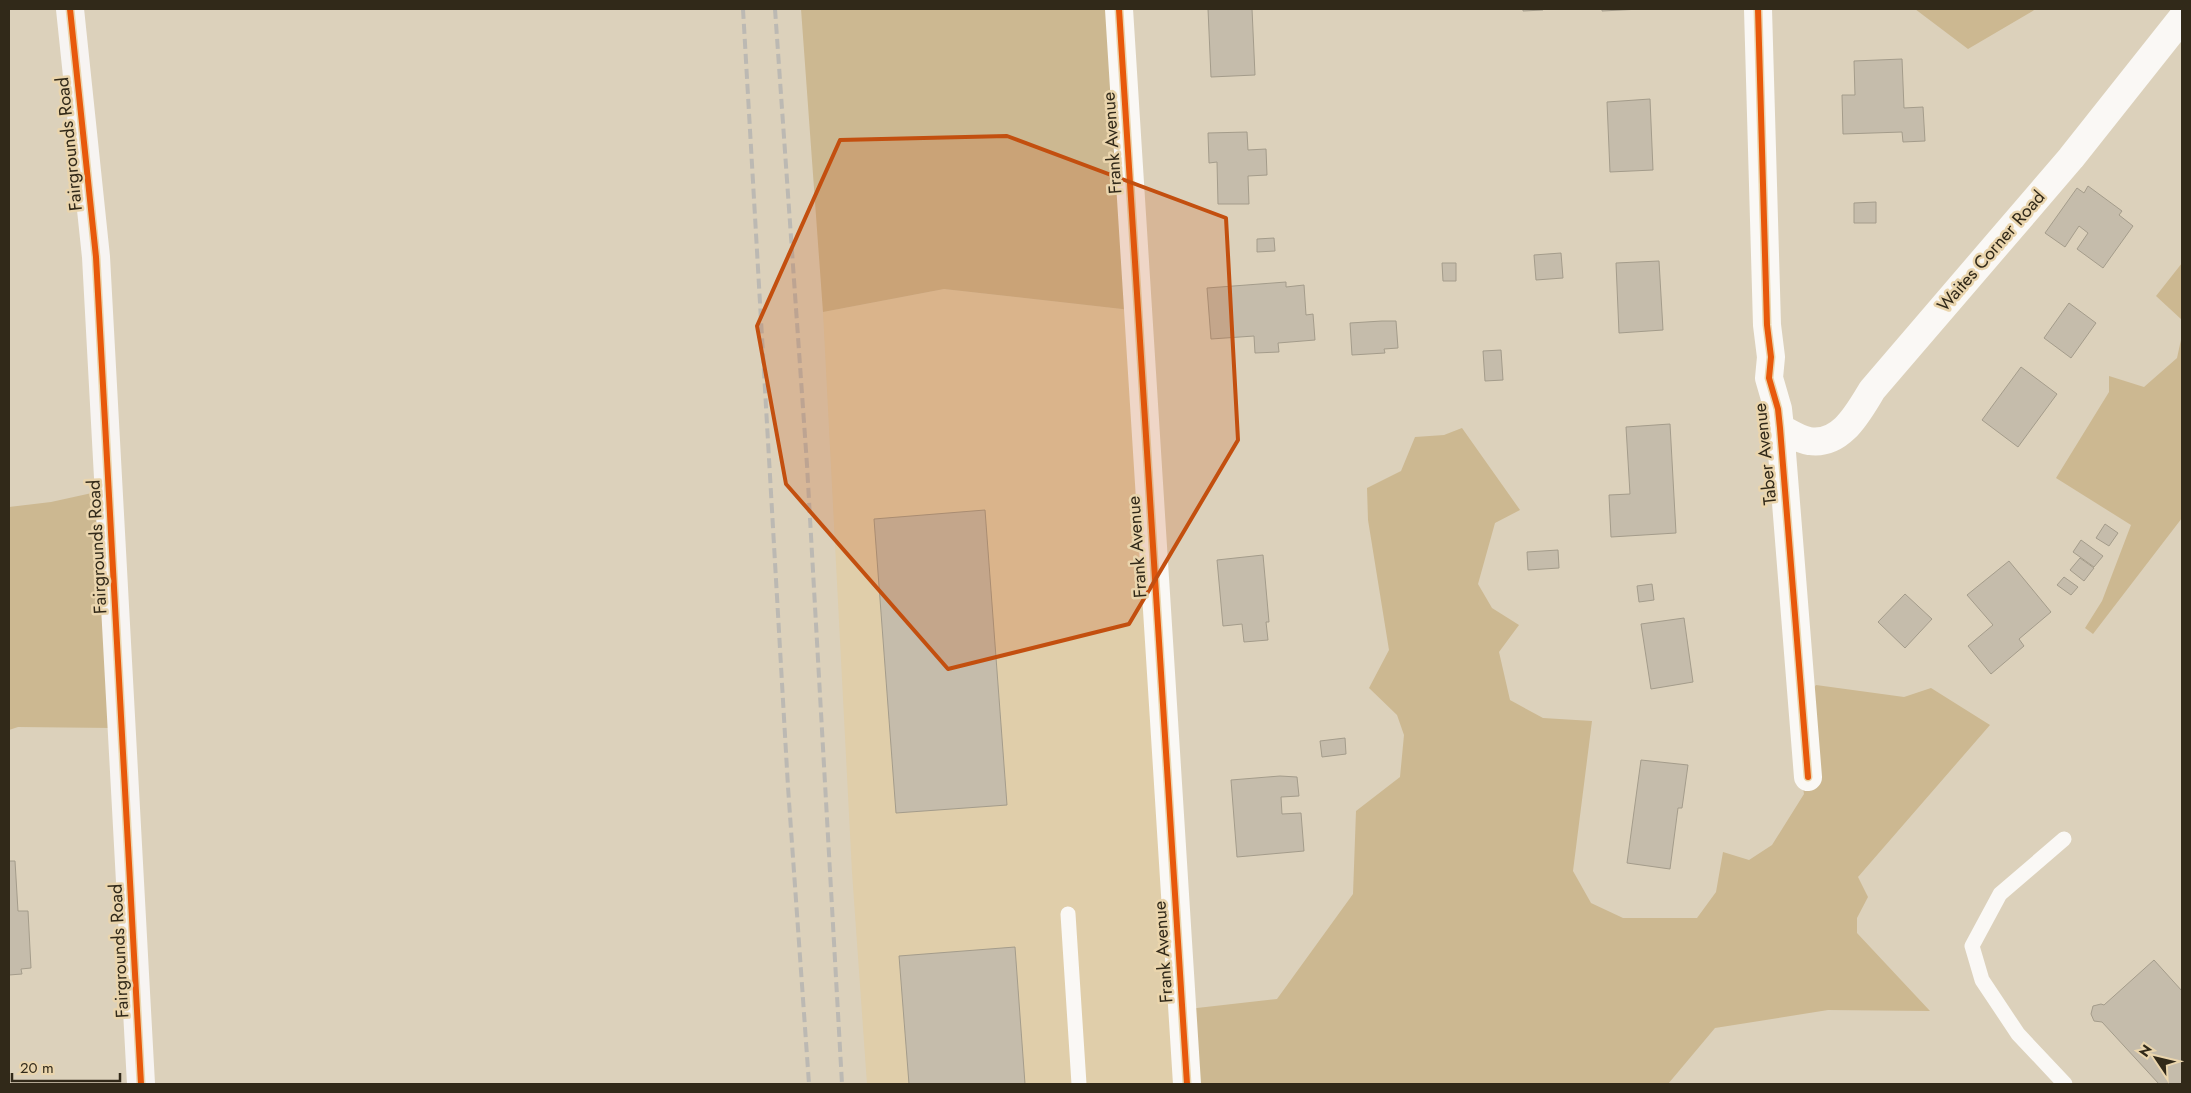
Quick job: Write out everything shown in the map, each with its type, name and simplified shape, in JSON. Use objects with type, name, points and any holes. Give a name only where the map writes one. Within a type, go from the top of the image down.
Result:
[{"type":"street","name":"Fairgrounds Road","points":[[70,9],[96,258],[141,1084]]},
{"type":"street","name":"Frank Avenue","points":[[1119,9],[1187,1084]]},
{"type":"street","name":"Taber Avenue","points":[[1758,9],[1767,315],[1771,357],[1769,378],[1778,409],[1780,428],[1808,777]]},
{"type":"street","name":"Waites Corner Road","points":[[1780,428],[1808,442],[1833,438],[1854,420],[1872,390],[2071,158],[2182,18]]},
{"type":"lane","points":[[2064,839],[2000,894],[1972,946],[1982,980],[2018,1034],[2065,1084]]},
{"type":"lane","points":[[1068,914],[1079,1084]]},
{"type":"highlighted area","points":[[1007,136],[1226,218],[1238,440],[1129,624],[948,669],[786,484],[757,326],[840,140]]},
{"type":"shaded area","points":[[801,9],[1116,9],[1131,310],[944,289],[823,312]]},
{"type":"shaded area","points":[[1915,9],[2036,9],[1968,49]]},
{"type":"shaded area","points":[[2182,263],[2182,320],[2156,296]]},
{"type":"shaded area","points":[[944,289],[1131,310],[1184,1084],[867,1084],[852,872],[823,312]]},
{"type":"shaded area","points":[[2182,335],[2182,518],[2093,634],[2085,628],[2102,601],[2131,525],[2056,478],[2109,392],[2109,376],[2144,387],[2177,358]]},
{"type":"shaded area","points":[[1462,428],[1520,510],[1495,523],[1478,584],[1492,608],[1519,625],[1499,652],[1510,700],[1543,718],[1592,721],[1573,871],[1591,903],[1623,918],[1697,918],[1716,892],[1723,852],[1749,860],[1772,845],[1804,794],[1802,782],[1813,689],[1816,685],[1904,697],[1931,688],[1990,725],[1858,877],[1868,897],[1857,918],[1857,933],[1930,1011],[1828,1010],[1715,1028],[1668,1084],[1184,1084],[1188,1009],[1277,999],[1353,894],[1356,811],[1400,777],[1404,735],[1397,715],[1369,688],[1389,650],[1368,520],[1367,488],[1401,471],[1415,437],[1444,435]]},
{"type":"shaded area","points":[[101,491],[114,728],[18,727],[9,730],[9,507],[51,502]]},
{"type":"building","points":[[1208,9],[1252,9],[1255,75],[1211,77]]},
{"type":"building","points":[[1523,9],[1543,9],[1543,10],[1523,11]]},
{"type":"building","points":[[1602,9],[1641,9],[1602,11]]},
{"type":"building","points":[[1902,59],[1904,108],[1923,107],[1925,141],[1903,142],[1902,132],[1843,134],[1842,95],[1855,95],[1854,61]]},
{"type":"building","points":[[1650,99],[1653,170],[1610,172],[1607,102]]},
{"type":"building","points":[[1247,132],[1248,150],[1266,149],[1267,175],[1248,176],[1249,204],[1218,204],[1217,162],[1209,163],[1208,133]]},
{"type":"building","points":[[2088,186],[2122,211],[2119,215],[2133,226],[2103,268],[2077,249],[2088,233],[2079,226],[2065,247],[2045,233],[2077,188],[2084,193]]},
{"type":"building","points":[[1876,202],[1876,223],[1854,223],[1854,203]]},
{"type":"building","points":[[1274,238],[1275,251],[1257,252],[1257,239]]},
{"type":"building","points":[[1561,253],[1563,278],[1536,280],[1534,255]]},
{"type":"building","points":[[1659,261],[1663,330],[1619,333],[1616,263]]},
{"type":"building","points":[[1442,263],[1456,263],[1456,281],[1443,281]]},
{"type":"building","points":[[1286,282],[1286,287],[1304,285],[1306,315],[1313,314],[1315,340],[1278,343],[1279,352],[1255,353],[1254,336],[1211,339],[1207,288]]},
{"type":"building","points":[[2069,303],[2096,323],[2071,358],[2044,338]]},
{"type":"building","points":[[1396,321],[1398,348],[1384,349],[1385,353],[1352,355],[1350,323]]},
{"type":"building","points":[[1501,350],[1503,380],[1485,381],[1483,351]]},
{"type":"building","points":[[2021,367],[2057,394],[2018,447],[1982,420]]},
{"type":"building","points":[[1670,424],[1676,533],[1611,537],[1609,495],[1630,494],[1626,427]]},
{"type":"building","points":[[985,510],[1007,805],[896,813],[874,519]]},
{"type":"building","points":[[2105,524],[2118,533],[2109,546],[2096,538]]},
{"type":"building","points":[[2081,540],[2103,556],[2094,567],[2073,552]]},
{"type":"building","points":[[1558,550],[1559,568],[1528,570],[1527,552]]},
{"type":"building","points":[[1263,555],[1269,622],[1266,622],[1268,640],[1244,642],[1242,624],[1223,626],[1217,560]]},
{"type":"building","points":[[2080,558],[2094,568],[2084,581],[2070,570]]},
{"type":"building","points":[[2009,561],[2051,612],[2019,639],[2024,646],[1991,674],[1968,646],[1993,625],[1967,595]]},
{"type":"building","points":[[2064,577],[2078,587],[2071,595],[2057,585]]},
{"type":"building","points":[[1652,584],[1654,600],[1639,602],[1637,586]]},
{"type":"building","points":[[1905,594],[1932,619],[1905,648],[1878,622]]},
{"type":"building","points":[[1684,618],[1693,682],[1651,689],[1641,624]]},
{"type":"building","points":[[1345,738],[1346,754],[1322,757],[1320,741]]},
{"type":"building","points":[[1641,760],[1688,765],[1682,808],[1678,808],[1670,869],[1627,863]]},
{"type":"building","points":[[1280,776],[1297,777],[1299,796],[1281,797],[1282,814],[1301,813],[1304,851],[1237,857],[1231,780]]},
{"type":"building","points":[[9,861],[15,861],[18,911],[28,911],[31,968],[21,969],[22,974],[9,975]]},
{"type":"building","points":[[1015,947],[1025,1084],[909,1084],[899,956]]},
{"type":"building","points":[[2154,960],[2182,991],[2182,1084],[2159,1084],[2102,1022],[2094,1021],[2091,1014],[2093,1006],[2104,1005]]},
{"type":"railway","points":[[743,9],[788,787],[809,1084]]},
{"type":"railway","points":[[775,9],[807,465],[842,1084]]},
{"type":"cycle path","points":[[70,9],[96,257],[141,1084]]},
{"type":"cycle path","points":[[1119,9],[1187,1084]]},
{"type":"cycle path","points":[[1758,9],[1767,325],[1771,357],[1769,378],[1778,409],[1780,428],[1808,777]]}]
